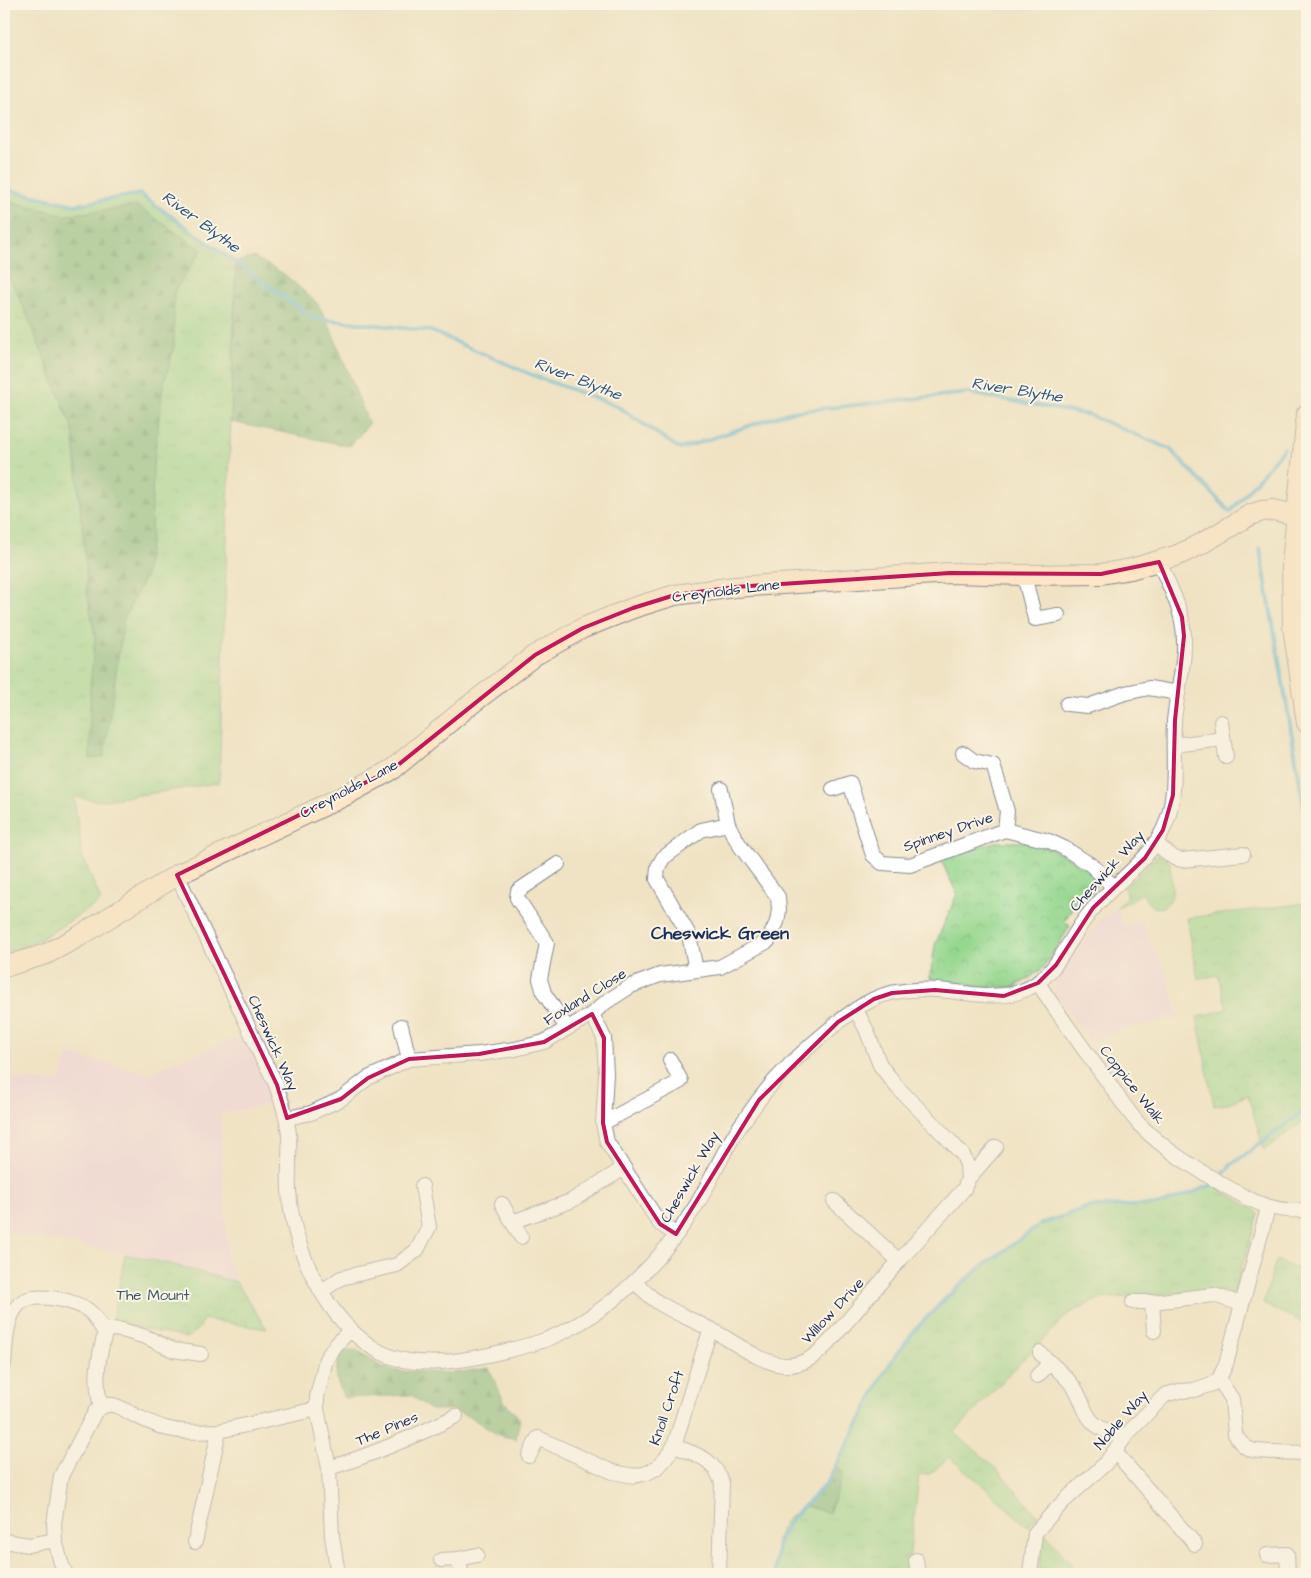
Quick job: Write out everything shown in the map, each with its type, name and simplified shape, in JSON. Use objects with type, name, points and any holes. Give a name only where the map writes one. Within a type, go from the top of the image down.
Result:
[{"type":"street","points":[[1307,414],[1302,515],[1292,564],[1293,627],[1307,723]]},
{"type":"street","name":"Creynolds Lane","points":[[4,968],[46,954],[78,937],[177,874],[344,796],[393,769],[466,708],[534,655],[583,628],[633,608],[675,595],[735,587],[950,573],[1024,575],[1101,574],[1131,569],[1178,555],[1262,511],[1273,510],[1302,515]]},
{"type":"street","name":"Cheswick Way","points":[[177,874],[260,1054],[277,1085],[287,1118],[289,1134],[288,1191],[297,1237],[304,1257],[335,1311],[351,1329],[381,1352],[414,1362],[433,1363],[478,1357],[511,1350],[551,1338],[587,1318],[635,1283],[658,1257],[697,1205],[733,1136],[759,1100],[805,1052],[838,1022],[874,999],[892,993],[935,990],[1004,996],[1026,990],[1038,983],[1056,965],[1085,918],[1113,887],[1140,864],[1163,830],[1170,810],[1173,795],[1174,720],[1184,648],[1182,617],[1159,562]]},
{"type":"street","points":[[1024,575],[1034,619],[1058,615]]},
{"type":"street","points":[[1067,704],[1088,706],[1125,693],[1149,688],[1178,693]]},
{"type":"street","points":[[1221,722],[1226,757]]},
{"type":"street","points":[[1174,745],[1223,739]]},
{"type":"street","points":[[963,753],[974,761],[993,765],[1007,811],[1005,830]]},
{"type":"street","name":"Spinney Drive","points":[[833,789],[850,783],[873,855],[882,863],[910,865],[1005,830],[1049,841],[1064,848],[1091,865],[1113,887]]},
{"type":"street","name":"Foxland Close","points":[[287,1118],[311,1113],[341,1099],[368,1078],[409,1059],[479,1054],[515,1049],[544,1042],[592,1014],[606,1002],[631,986],[660,974],[720,968],[768,941],[777,922],[779,910],[778,897],[741,847],[728,824],[721,789]]},
{"type":"street","points":[[696,970],[689,935],[657,879],[658,867],[663,858],[701,830],[728,824]]},
{"type":"street","points":[[1155,844],[1174,858],[1182,860],[1243,854]]},
{"type":"street","points":[[558,864],[518,891],[516,898],[547,943],[540,979],[544,992],[567,1028]]},
{"type":"street","name":"Coppice Walk","points":[[1038,983],[1140,1126],[1169,1151],[1240,1194],[1268,1208],[1293,1211],[1307,1210]]},
{"type":"street","points":[[856,1010],[880,1064],[897,1087],[950,1140],[967,1165],[968,1179]]},
{"type":"street","points":[[592,1014],[604,1038],[606,1074],[603,1123],[607,1142],[660,1224],[676,1234]]},
{"type":"street","points":[[401,1026],[409,1059]]},
{"type":"street","points":[[603,1123],[681,1081],[670,1060]]},
{"type":"street","name":"Willow Drive","points":[[635,1283],[658,1302],[763,1358],[774,1363],[787,1365],[806,1361],[819,1353],[831,1340],[964,1189],[968,1179],[996,1147]]},
{"type":"street","points":[[512,1222],[571,1201],[624,1168]]},
{"type":"street","points":[[322,1291],[342,1278],[397,1266],[417,1250],[429,1227],[422,1186]]},
{"type":"street","points":[[834,1201],[900,1261]]},
{"type":"street","points":[[502,1204],[521,1237]]},
{"type":"street","points":[[1268,1208],[1226,1364],[1219,1379],[1232,1399],[1235,1434],[1246,1447],[1262,1451],[1307,1452]]},
{"type":"street","points":[[1133,1302],[1152,1302],[1214,1295],[1241,1304]]},
{"type":"street","points":[[4,1364],[8,1325],[19,1305],[26,1300],[40,1298],[59,1299],[79,1304],[91,1312],[105,1333]]},
{"type":"street","points":[[1152,1302],[1154,1331]]},
{"type":"street","points":[[101,1407],[97,1389],[98,1358],[105,1333],[110,1329],[122,1330],[146,1337],[173,1350],[201,1354]]},
{"type":"street","points":[[338,1574],[332,1536],[328,1468],[317,1409],[317,1398],[326,1359],[351,1329]]},
{"type":"street","name":"Knoll Croft","points":[[529,1456],[538,1438],[612,1472],[634,1476],[647,1473],[658,1467],[674,1446],[711,1329]]},
{"type":"street","points":[[1040,1352],[1080,1395],[1090,1419],[1098,1427],[1125,1437]]},
{"type":"street","points":[[1037,1376],[1050,1363]]},
{"type":"street","name":"Noble Way","points":[[1030,1574],[1035,1533],[1064,1501],[1105,1464],[1125,1437],[1165,1395],[1178,1391],[1194,1390],[1212,1384],[1219,1379]]},
{"type":"street","points":[[66,1574],[55,1540],[54,1524],[62,1476],[95,1412],[101,1407],[120,1406],[134,1415],[166,1428],[202,1432],[219,1431],[317,1409]]},
{"type":"street","name":"The Pines","points":[[328,1468],[366,1457],[418,1435],[456,1416]]},
{"type":"street","points":[[195,1542],[219,1431]]},
{"type":"street","points":[[674,1446],[710,1461],[722,1483],[719,1574]]},
{"type":"street","points":[[1115,1452],[1196,1544]]},
{"type":"street","points":[[4,1542],[29,1544],[55,1540]]},
{"type":"street","points":[[1266,1554],[1288,1548],[1288,1574]]},
{"type":"street","points":[[441,1560],[477,1556]]},
{"type":"street","points":[[458,1559],[462,1574]]},
{"type":"street","points":[[916,1560],[918,1574]]},
{"type":"highlighted area","points":[[1159,562],[1182,617],[1184,636],[1175,720],[1173,795],[1163,830],[1145,858],[1093,908],[1056,965],[1038,983],[1004,996],[935,990],[892,993],[874,999],[838,1022],[759,1100],[676,1234],[660,1224],[607,1142],[603,1123],[604,1038],[592,1014],[544,1042],[479,1054],[409,1059],[368,1078],[341,1099],[287,1118],[277,1085],[177,875],[393,769],[535,655],[583,628],[633,608],[675,595],[735,587],[950,573],[1101,574]]},
{"type":"shaded area","points":[[1116,909],[1124,927],[1141,919],[1165,970],[1179,1017],[1122,1030],[1091,1043],[1055,992],[1055,981],[1103,916]]},
{"type":"shaded area","points":[[243,1035],[275,1103],[220,1114],[228,1258],[236,1282],[125,1254],[4,1232],[4,1078],[59,1082],[68,1054],[152,1074],[165,1066]]},
{"type":"green space","points":[[4,189],[75,205],[140,194],[236,262],[219,783],[99,801],[74,797],[82,855],[101,901],[41,939],[4,953]]},
{"type":"green space","points":[[4,200],[65,215],[137,206],[202,250],[174,292],[174,347],[163,387],[153,466],[151,537],[145,577],[124,618],[104,757],[90,759],[90,686],[95,636],[87,593],[73,430],[24,308],[4,266]]},
{"type":"green space","points":[[254,257],[284,274],[317,303],[330,327],[369,424],[350,446],[231,422],[236,262]]},
{"type":"green space","points":[[994,842],[1041,844],[1085,866],[1097,882],[1095,890],[1087,896],[1078,897],[1064,922],[1070,926],[1044,967],[1015,987],[975,987],[930,978],[935,945],[957,894],[941,860]]},
{"type":"green space","points":[[1158,854],[1170,862],[1172,890],[1169,901],[1160,908],[1152,907],[1143,893],[1116,909],[1127,896],[1124,888]]},
{"type":"green space","points":[[1307,903],[1307,1120],[1264,1150],[1248,1095],[1226,1104],[1214,1106],[1197,1017],[1227,1009],[1218,975],[1198,979],[1187,918]]},
{"type":"green space","points":[[1214,1185],[1259,1213],[1233,1295],[1221,1290],[1099,1299],[1068,1314],[954,1433],[992,1464],[1038,1516],[1028,1527],[949,1457],[930,1474],[919,1475],[909,1561],[910,1574],[774,1574],[778,1536],[784,1523],[789,1517],[806,1506],[829,1513],[843,1474],[836,1465],[881,1378],[915,1330],[946,1298],[980,1268],[1041,1224],[1089,1207],[1159,1205]]},
{"type":"green space","name":"The Mount","points":[[125,1254],[236,1282],[267,1329],[203,1319],[200,1327],[187,1338],[112,1322]]},
{"type":"green space","points":[[1276,1260],[1307,1273],[1307,1324],[1263,1304]]},
{"type":"green space","points":[[356,1350],[379,1365],[396,1371],[452,1373],[489,1368],[504,1401],[520,1419],[516,1439],[498,1435],[470,1417],[451,1410],[430,1410],[411,1395],[344,1398],[336,1378],[338,1358],[345,1351]]},
{"type":"green space","points":[[836,1465],[843,1474],[829,1513],[806,1506],[826,1484]]},
{"type":"green space","points":[[1044,1532],[1080,1574],[1038,1574]]},
{"type":"waterway","name":"River Blythe","points":[[4,189],[75,205],[140,194],[313,318],[431,331],[537,377],[617,406],[680,449],[790,412],[968,393],[1089,415],[1170,449],[1230,512],[1284,448]]},
{"type":"waterway","name":"River Blythe","points":[[1260,548],[1307,824]]},
{"type":"waterway","points":[[1220,1178],[1231,1165],[1307,1109]]},
{"type":"waterway","points":[[775,1574],[778,1542],[786,1527],[792,1518],[826,1484],[881,1378],[895,1356],[915,1330],[946,1298],[980,1268],[1041,1224],[1089,1207],[1159,1205],[1215,1184]]},
{"type":"district","name":"Cheswick Green","points":[[720,933]]}]
